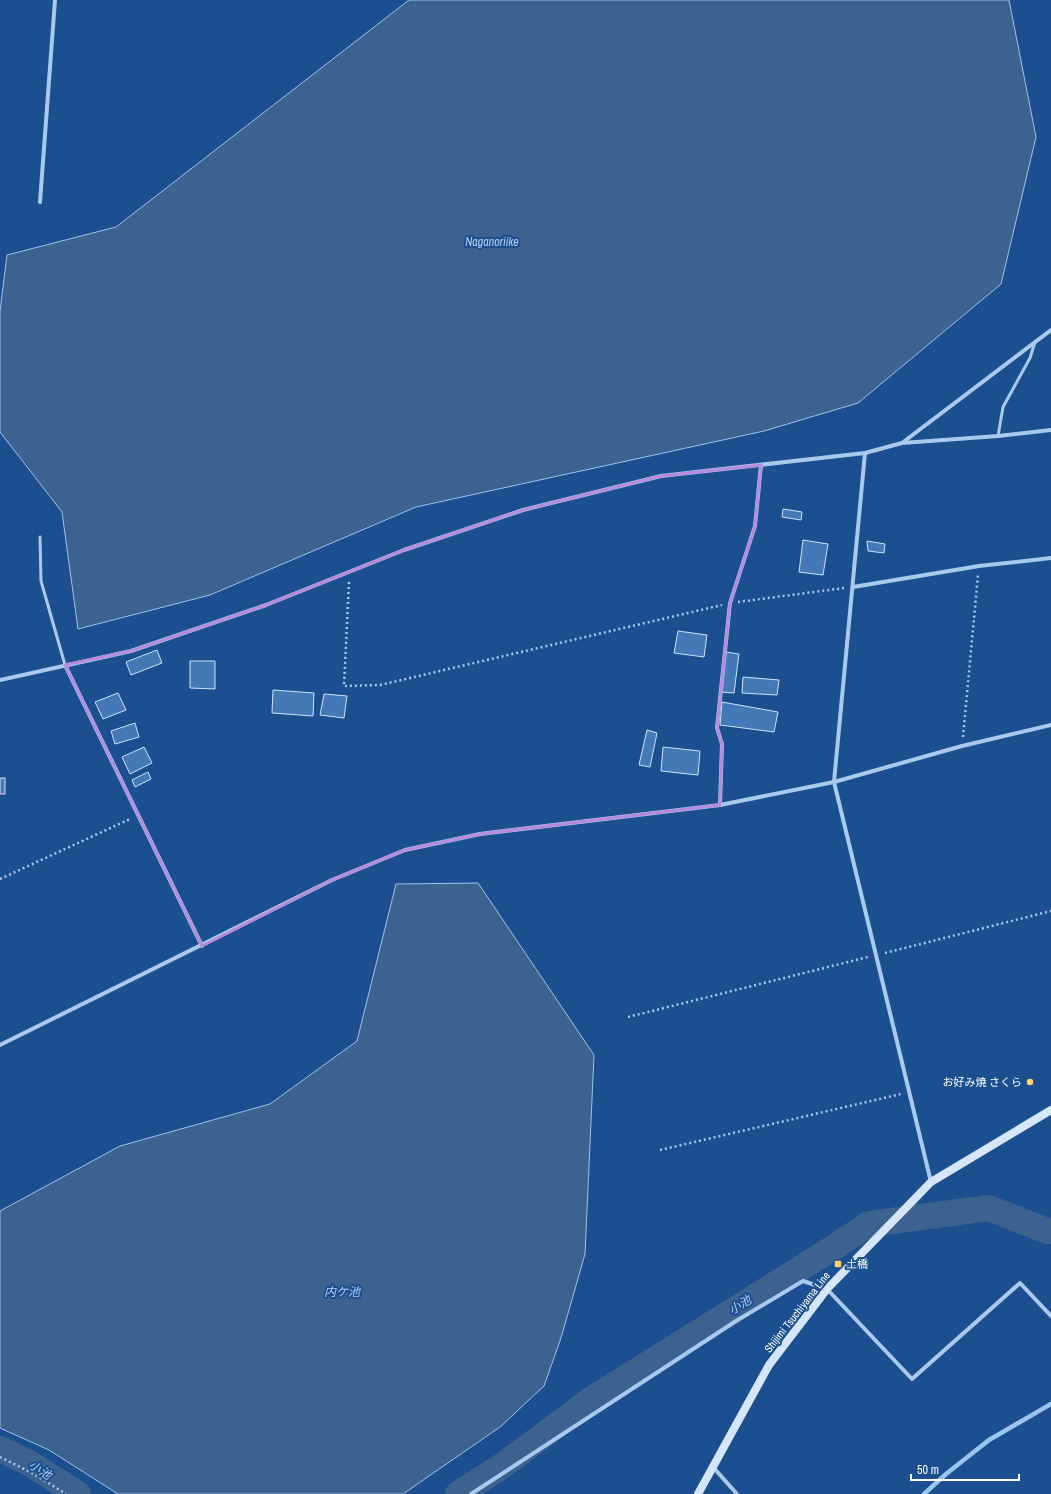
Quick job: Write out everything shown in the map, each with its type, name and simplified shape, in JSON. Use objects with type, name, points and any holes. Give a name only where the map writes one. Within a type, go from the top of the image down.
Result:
[{"type":"main road","name":"Shijimi Tsuchiyama Line","points":[[698,1494],[769,1366],[827,1289],[931,1182],[1051,1110]]},
{"type":"street","points":[[40,202],[55,0]]},
{"type":"street","points":[[902,443],[1051,330]]},
{"type":"street","points":[[0,680],[130,651],[266,605],[404,550],[523,510],[662,476],[865,453],[902,443],[998,436],[1051,430]]},
{"type":"street","points":[[865,453],[834,782],[931,1182]]},
{"type":"street","points":[[720,805],[722,744],[717,728],[730,603],[755,526],[761,465]]},
{"type":"street","points":[[853,587],[979,566],[1051,558]]},
{"type":"street","points":[[65,665],[202,946]]},
{"type":"street","points":[[0,1045],[202,946],[332,880],[405,850],[480,834],[720,805],[834,782],[962,746],[1051,725]]},
{"type":"street","points":[[471,1494],[736,1321],[802,1281],[827,1289],[912,1379],[1020,1283],[1051,1316]]},
{"type":"street","points":[[713,1467],[737,1494]]},
{"type":"lane","points":[[998,436],[1003,407],[1030,358],[1035,342]]},
{"type":"lane","points":[[40,537],[42,581],[65,665]]},
{"type":"path","points":[[962,746],[979,566]]},
{"type":"path","points":[[350,572],[344,686],[380,685],[730,603],[853,587]]},
{"type":"path","points":[[0,879],[138,816]]},
{"type":"path","points":[[628,1017],[1051,911]]},
{"type":"path","points":[[660,1150],[909,1092]]},
{"type":"path","points":[[0,1456],[34,1474],[66,1494]]},
{"type":"highlighted area","points":[[761,465],[755,526],[730,603],[717,728],[722,744],[720,805],[480,834],[405,850],[332,880],[202,946],[65,665],[131,651],[266,605],[404,550],[523,510],[661,476]]},
{"type":"water","name":"Naganoriike","points":[[409,0],[1009,0],[1036,137],[1001,284],[858,403],[764,431],[416,507],[210,595],[78,629],[62,512],[0,432],[0,311],[7,255],[116,227]]},
{"type":"water","name":"内ケ池","points":[[478,883],[594,1055],[585,1254],[561,1338],[544,1386],[500,1427],[403,1494],[118,1494],[49,1450],[0,1428],[0,1211],[120,1146],[270,1104],[357,1041],[396,884]]},
{"type":"building","points":[[783,509],[802,512],[801,520],[782,517]]},
{"type":"building","points":[[803,540],[828,544],[823,575],[799,572]]},
{"type":"building","points":[[867,541],[885,544],[884,553],[868,551]]},
{"type":"building","points":[[678,631],[707,635],[704,657],[674,653]]},
{"type":"building","points":[[157,650],[162,663],[131,675],[126,662]]},
{"type":"building","points":[[726,652],[739,654],[734,693],[721,692]]},
{"type":"building","points":[[190,661],[215,661],[215,689],[190,688]]},
{"type":"building","points":[[743,677],[779,680],[777,695],[742,693]]},
{"type":"building","points":[[273,690],[314,693],[313,716],[272,713]]},
{"type":"building","points":[[118,693],[126,710],[103,719],[95,702]]},
{"type":"building","points":[[324,694],[347,696],[344,718],[320,715]]},
{"type":"building","points":[[722,702],[778,712],[774,732],[720,725]]},
{"type":"building","points":[[135,723],[139,737],[115,744],[111,731]]},
{"type":"building","points":[[647,730],[657,733],[650,767],[639,765]]},
{"type":"building","points":[[144,747],[152,763],[130,774],[122,757]]},
{"type":"building","points":[[663,747],[700,751],[698,775],[661,771]]},
{"type":"building","points":[[148,772],[151,779],[135,787],[132,780]]},
{"type":"building","points":[[0,778],[5,778],[5,794],[0,794]]},
{"type":"waterway","name":"小池","points":[[458,1494],[502,1466],[592,1399],[869,1224],[989,1208],[1047,1231],[1051,1231]]},
{"type":"waterway","points":[[924,1494],[946,1474],[989,1440],[1051,1404]]},
{"type":"waterway","name":"小池","points":[[0,1449],[29,1463],[78,1494]]},
{"type":"place","name":"お好み焼 さくら","points":[[1030,1082]]},
{"type":"place","name":"土橋","points":[[838,1264]]}]
